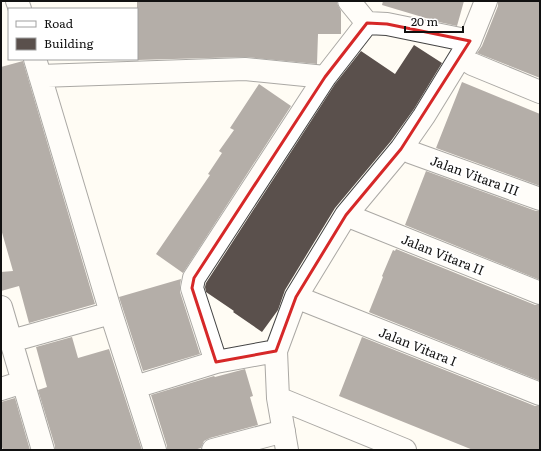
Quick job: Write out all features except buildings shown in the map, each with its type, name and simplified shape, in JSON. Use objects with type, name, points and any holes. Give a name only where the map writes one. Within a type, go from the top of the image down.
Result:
[{"type":"street","points":[[349,1],[367,23],[387,24],[470,42]]},
{"type":"street","points":[[213,450],[285,441],[278,398],[276,351],[296,298],[346,215],[401,149],[424,116],[470,42],[486,1]]},
{"type":"street","points":[[216,362],[192,288],[194,278],[325,77],[367,23]]},
{"type":"street","points":[[472,64],[540,92]]},
{"type":"street","points":[[155,450],[111,313],[38,68],[245,69],[325,77]]},
{"type":"street","name":"Jalan Vitara III","points":[[410,152],[540,199]]},
{"type":"street","name":"Jalan Vitara II","points":[[346,215],[540,293]]},
{"type":"street","name":"Jalan Vitara I","points":[[296,298],[540,394]]},
{"type":"street","points":[[1,307],[43,450]]},
{"type":"street","points":[[11,341],[111,313]]},
{"type":"street","points":[[135,387],[216,362],[276,351]]},
{"type":"street","points":[[1,389],[23,382]]},
{"type":"street","points":[[278,398],[405,450]]},
{"type":"highlighted area","points":[[367,23],[387,24],[470,41],[401,149],[346,215],[296,297],[276,351],[216,362],[192,288],[194,278],[325,77]]}]
